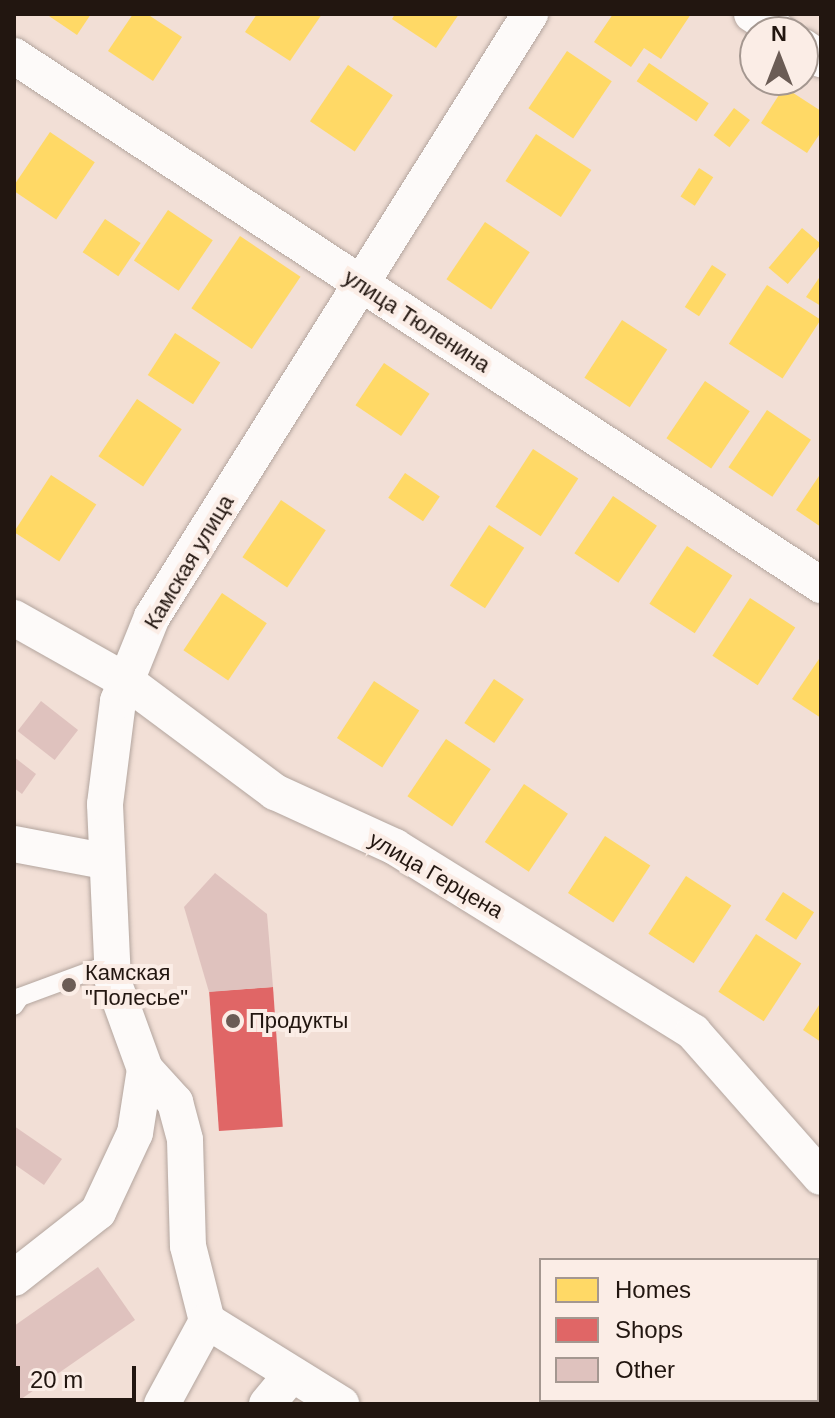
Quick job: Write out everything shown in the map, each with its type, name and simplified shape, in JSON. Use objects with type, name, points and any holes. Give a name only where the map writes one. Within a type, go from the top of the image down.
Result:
[{"type":"street","name":"Камская улица","points":[[14,1278],[98,1212],[135,1133],[145,1069],[112,963],[104,861],[118,701],[152,617],[530,14]]},
{"type":"street","name":"улица Тюленина","points":[[14,56],[821,585]]},
{"type":"street","name":"улица Герцена","points":[[14,618],[126,681],[275,792],[395,847],[693,1032],[821,1177]]},
{"type":"street","points":[[14,844],[104,861]]},
{"type":"street","points":[[145,1069],[175,1102],[185,1140],[188,1246],[207,1321],[290,1377],[341,1404]]},
{"type":"street","points":[[162,1404],[207,1321]]},
{"type":"street","points":[[267,1404],[290,1377]]},
{"type":"lane","points":[[14,1006],[20,997],[112,963]]},
{"type":"building: Homes","points":[[46,14],[91,14],[77,35]]},
{"type":"building: Homes","points":[[133,14],[147,14],[182,37],[153,81],[108,51]]},
{"type":"building: Homes","points":[[257,14],[322,14],[290,61],[245,32]]},
{"type":"building: Homes","points":[[395,14],[459,14],[436,48],[392,19]]},
{"type":"building: Homes","points":[[613,14],[691,14],[661,59],[644,48],[631,67],[594,42]]},
{"type":"building: Homes","points":[[567,51],[612,81],[573,138],[528,108]]},
{"type":"building: Homes","points":[[649,63],[709,103],[696,122],[637,81]]},
{"type":"building: Homes","points":[[348,65],[393,95],[355,152],[310,121]]},
{"type":"building: Homes","points":[[778,96],[798,96],[821,111],[821,132],[807,153],[761,123]]},
{"type":"building: Homes","points":[[734,108],[750,120],[730,147],[714,135]]},
{"type":"building: Homes","points":[[50,132],[95,162],[56,219],[14,191],[14,185]]},
{"type":"building: Homes","points":[[536,134],[591,170],[561,217],[506,181]]},
{"type":"building: Homes","points":[[699,168],[713,177],[695,206],[680,197]]},
{"type":"building: Homes","points":[[168,210],[213,240],[179,291],[134,261]]},
{"type":"building: Homes","points":[[105,219],[141,243],[118,276],[83,252]]},
{"type":"building: Homes","points":[[485,222],[530,252],[491,309],[446,279]]},
{"type":"building: Homes","points":[[802,228],[821,244],[788,284],[769,268]]},
{"type":"building: Homes","points":[[240,236],[301,277],[252,349],[191,308]]},
{"type":"building: Homes","points":[[712,265],[726,274],[699,316],[685,307]]},
{"type":"building: Homes","points":[[821,275],[821,306],[806,297]]},
{"type":"building: Homes","points":[[767,285],[821,320],[783,379],[729,344]]},
{"type":"building: Homes","points":[[622,320],[667,349],[630,407],[584,378]]},
{"type":"building: Homes","points":[[175,333],[220,362],[193,404],[148,375]]},
{"type":"building: Homes","points":[[384,363],[430,394],[401,436],[355,405]]},
{"type":"building: Homes","points":[[705,381],[750,411],[711,468],[666,438]]},
{"type":"building: Homes","points":[[137,399],[182,429],[143,486],[98,456]]},
{"type":"building: Homes","points":[[767,410],[811,440],[772,497],[728,467]]},
{"type":"building: Homes","points":[[533,449],[578,478],[541,536],[495,507]]},
{"type":"building: Homes","points":[[405,473],[440,496],[423,521],[388,498]]},
{"type":"building: Homes","points":[[821,473],[821,527],[796,510]]},
{"type":"building: Homes","points":[[51,475],[96,504],[59,561],[14,532]]},
{"type":"building: Homes","points":[[613,496],[657,526],[618,583],[574,553]]},
{"type":"building: Homes","points":[[281,500],[326,530],[287,587],[242,557]]},
{"type":"building: Homes","points":[[489,525],[524,548],[485,608],[450,585]]},
{"type":"building: Homes","points":[[687,546],[732,575],[695,633],[649,604]]},
{"type":"building: Homes","points":[[222,593],[267,623],[228,680],[183,650]]},
{"type":"building: Homes","points":[[750,598],[795,627],[758,685],[712,656]]},
{"type":"building: Homes","points":[[821,656],[821,718],[792,699]]},
{"type":"building: Homes","points":[[494,679],[524,699],[494,743],[464,723]]},
{"type":"building: Homes","points":[[374,681],[419,710],[382,767],[337,738]]},
{"type":"building: Homes","points":[[446,739],[491,769],[452,826],[407,796]]},
{"type":"building: Homes","points":[[524,784],[568,814],[529,872],[485,842]]},
{"type":"building: Homes","points":[[605,836],[650,865],[613,922],[568,893]]},
{"type":"building: Homes","points":[[686,876],[731,905],[694,963],[648,934]]},
{"type":"building: Homes","points":[[783,892],[814,912],[796,940],[765,920]]},
{"type":"building: Homes","points":[[756,934],[801,963],[764,1021],[718,992]]},
{"type":"building: Homes","points":[[821,1002],[821,1042],[803,1030]]},
{"type":"building: Shops","points":[[273,987],[283,1127],[219,1131],[209,991]]},
{"type":"building: Other","points":[[41,701],[78,730],[55,760],[18,731]]},
{"type":"building: Other","points":[[14,757],[36,774],[22,794],[14,788]]},
{"type":"building: Other","points":[[215,873],[267,914],[273,987],[209,992],[184,907]]},
{"type":"building: Other","points":[[14,1126],[62,1159],[44,1185],[14,1164]]},
{"type":"building: Other","points":[[98,1267],[135,1320],[14,1404],[14,1326]]},
{"type":"place","name":"Камская \"Полесье\"","points":[[69,985]]},
{"type":"place","name":"Продукты","points":[[233,1021]]}]
